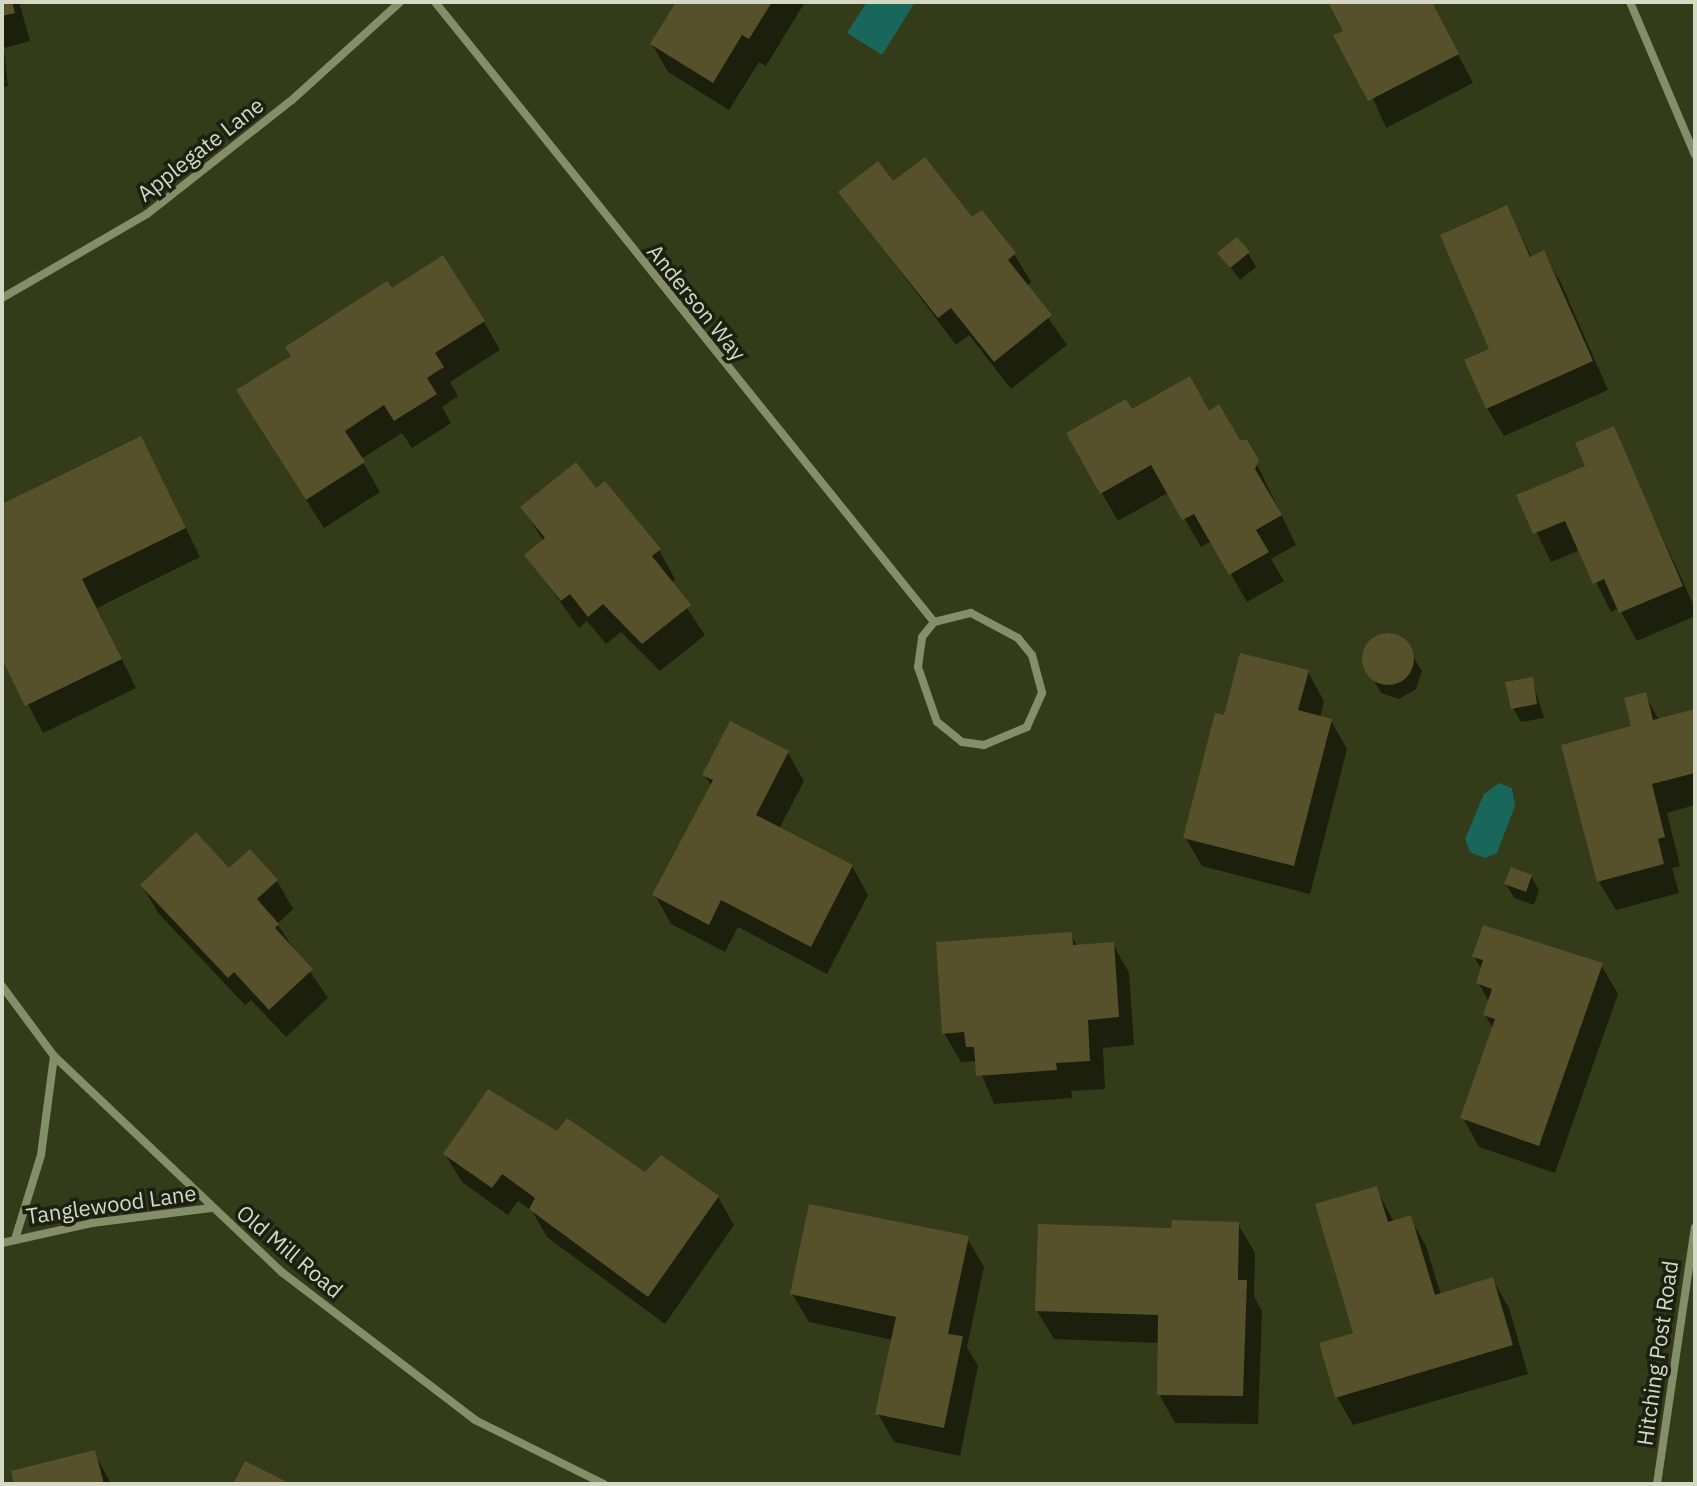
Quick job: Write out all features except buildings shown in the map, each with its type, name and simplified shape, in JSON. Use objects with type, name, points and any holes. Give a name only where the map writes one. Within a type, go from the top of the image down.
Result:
[{"type":"street","name":"Applegate Lane","points":[[2,298],[147,214],[292,100],[400,2]]},
{"type":"street","name":"Anderson Way","points":[[435,2],[934,622]]},
{"type":"street","points":[[1630,2],[1695,155]]},
{"type":"street","points":[[971,613],[1018,638],[1036,664],[1042,693],[1027,727],[984,745],[962,742],[937,722],[926,699],[917,651],[934,622],[971,613]]},
{"type":"street","name":"Old Mill Road","points":[[2,986],[54,1056],[283,1273],[475,1420],[604,1484]]},
{"type":"street","name":"Tanglewood Lane","points":[[16,1236],[41,1155],[54,1056]]},
{"type":"street","name":"Tanglewood Lane","points":[[2,1243],[16,1236],[211,1208]]},
{"type":"street","name":"Hitching Post Road","points":[[1657,1484],[1695,1228]]},
{"type":"water","points":[[867,2],[915,2],[882,55],[847,33]]},
{"type":"water","points":[[1499,783],[1512,788],[1515,806],[1497,853],[1485,858],[1470,852],[1465,839],[1484,794]]}]
